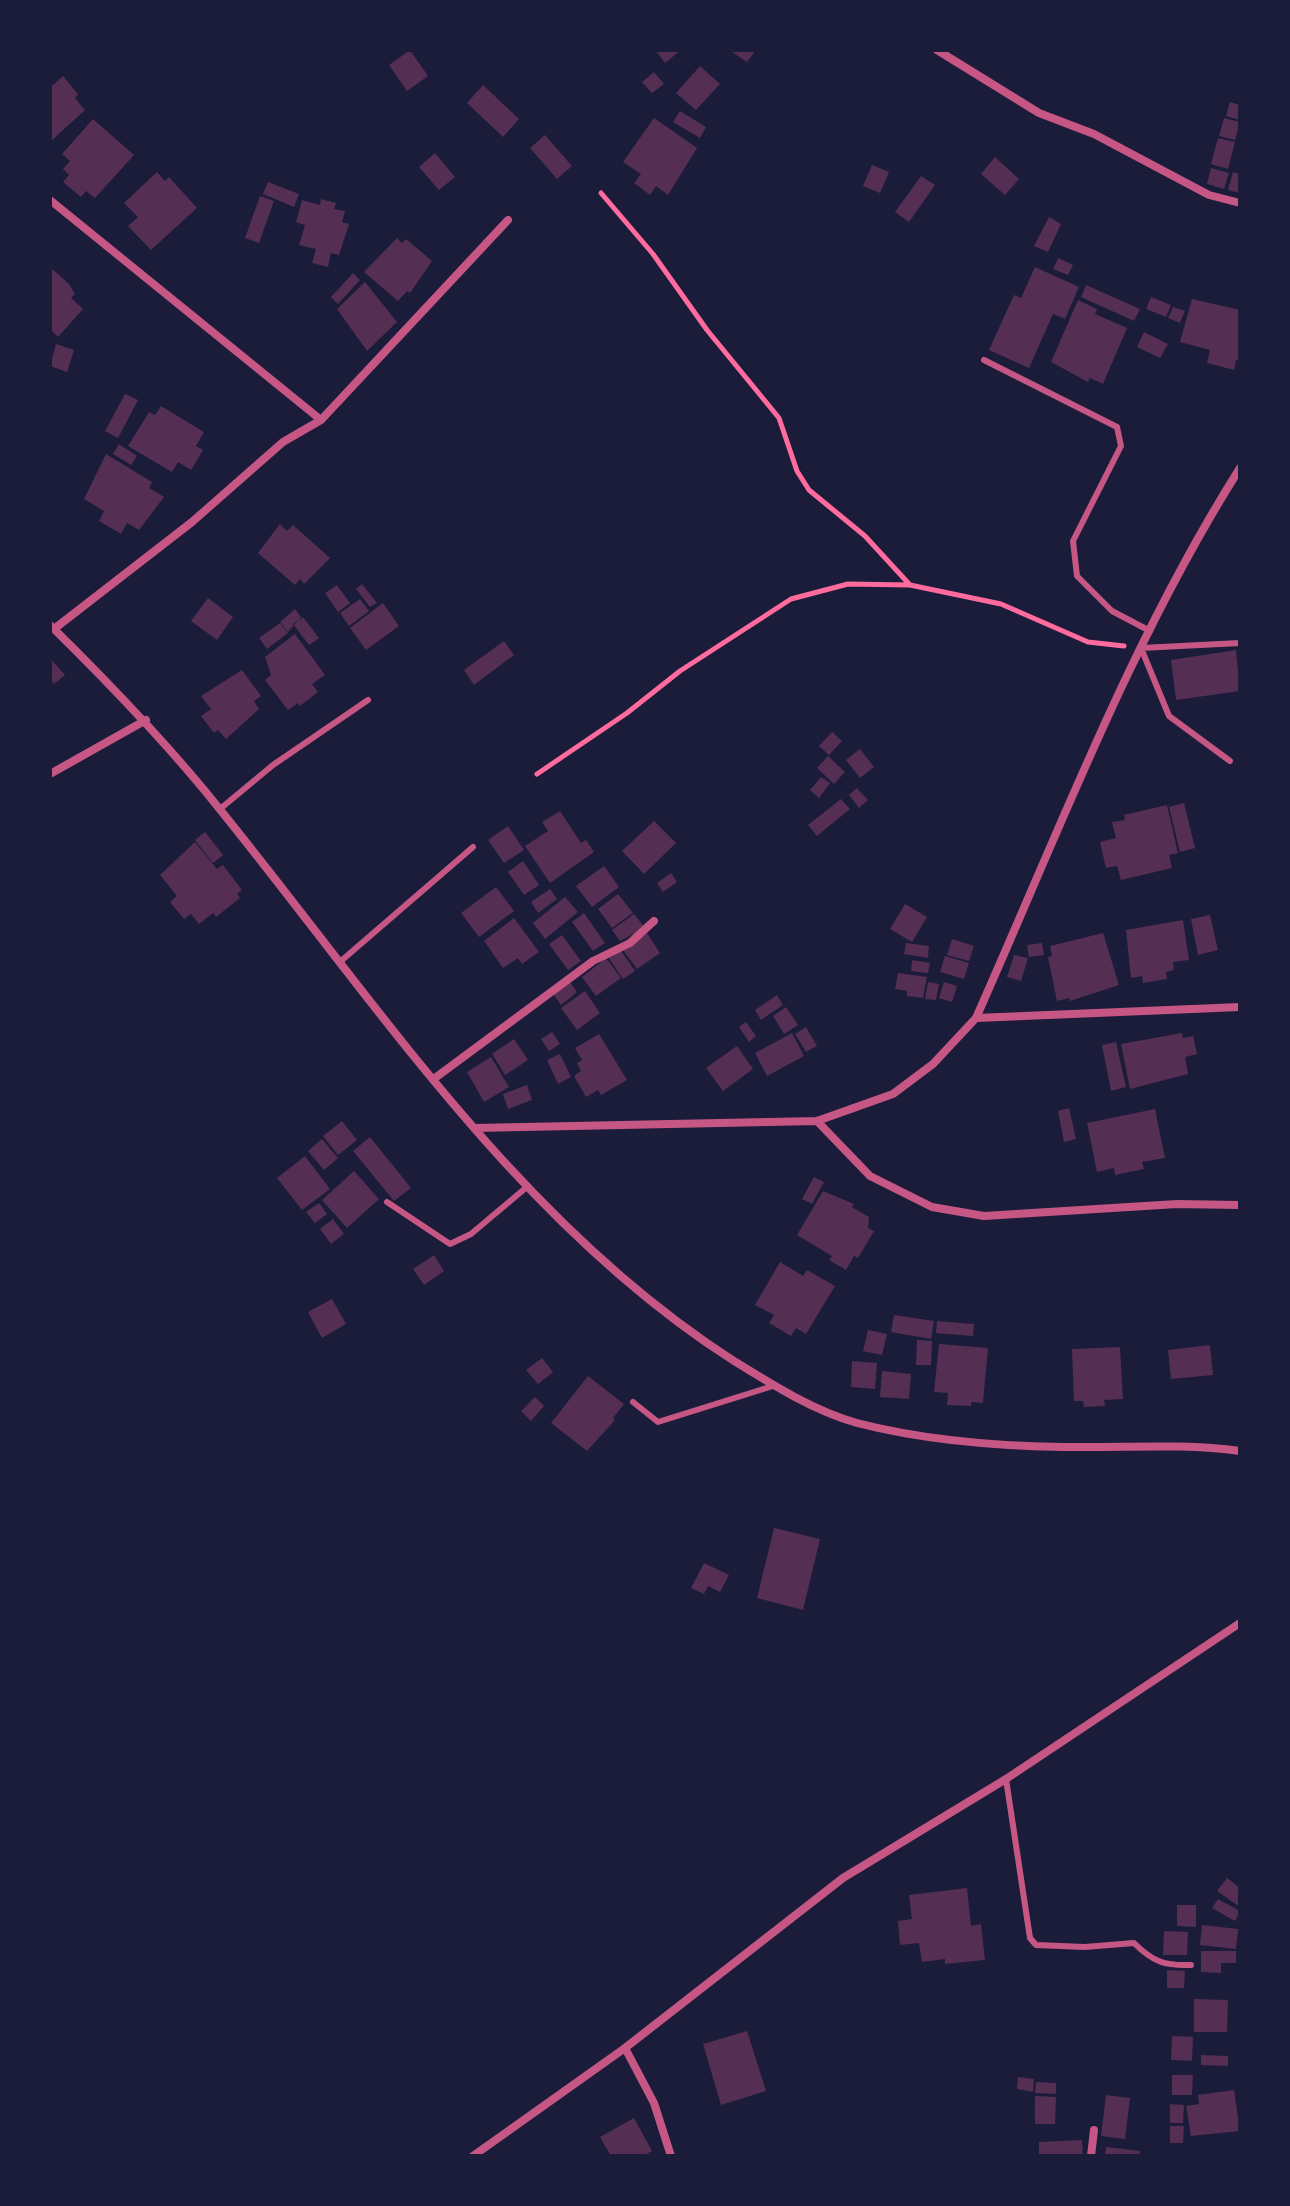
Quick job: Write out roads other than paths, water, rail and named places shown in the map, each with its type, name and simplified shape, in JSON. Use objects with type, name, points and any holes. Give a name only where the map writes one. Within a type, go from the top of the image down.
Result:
[{"type":"street","points":[[937,50],[1039,113],[1094,134],[1209,195],[1240,203]]},
{"type":"street","points":[[50,200],[321,420]]},
{"type":"street","points":[[508,220],[321,420],[283,442],[192,522],[52,627],[146,720],[475,1128],[569,1231],[681,1327],[773,1386],[853,1422],[921,1437],[1060,1447],[1201,1445],[1240,1451]]},
{"type":"street","points":[[475,1128],[817,1121],[893,1094],[933,1064],[976,1018],[1141,648],[1204,525],[1240,468]]},
{"type":"street","points":[[50,774],[146,720]]},
{"type":"street","points":[[435,1078],[593,961],[630,943],[654,921]]},
{"type":"street","points":[[976,1018],[1240,1007]]},
{"type":"street","points":[[817,1121],[870,1176],[932,1207],[984,1216],[1177,1204],[1240,1205]]},
{"type":"street","points":[[473,2156],[625,2048],[843,1878],[1006,1779],[1240,1623]]},
{"type":"street","points":[[625,2048],[654,2103],[671,2156]]},
{"type":"street","points":[[1091,2156],[1094,2130]]},
{"type":"lane","points":[[984,360],[1117,427],[1121,446],[1073,541],[1077,576],[1112,611],[1150,631]]},
{"type":"lane","points":[[1230,761],[1169,716],[1141,648],[1240,643]]},
{"type":"lane","points":[[220,809],[273,765],[368,700]]},
{"type":"lane","points":[[341,961],[473,847]]},
{"type":"lane","points":[[387,1202],[450,1244],[471,1234],[528,1186]]},
{"type":"lane","points":[[633,1402],[658,1422],[773,1386]]},
{"type":"lane","points":[[1006,1779],[1030,1938],[1036,1945],[1085,1947],[1134,1943],[1149,1958],[1166,1966],[1191,1965]]}]
